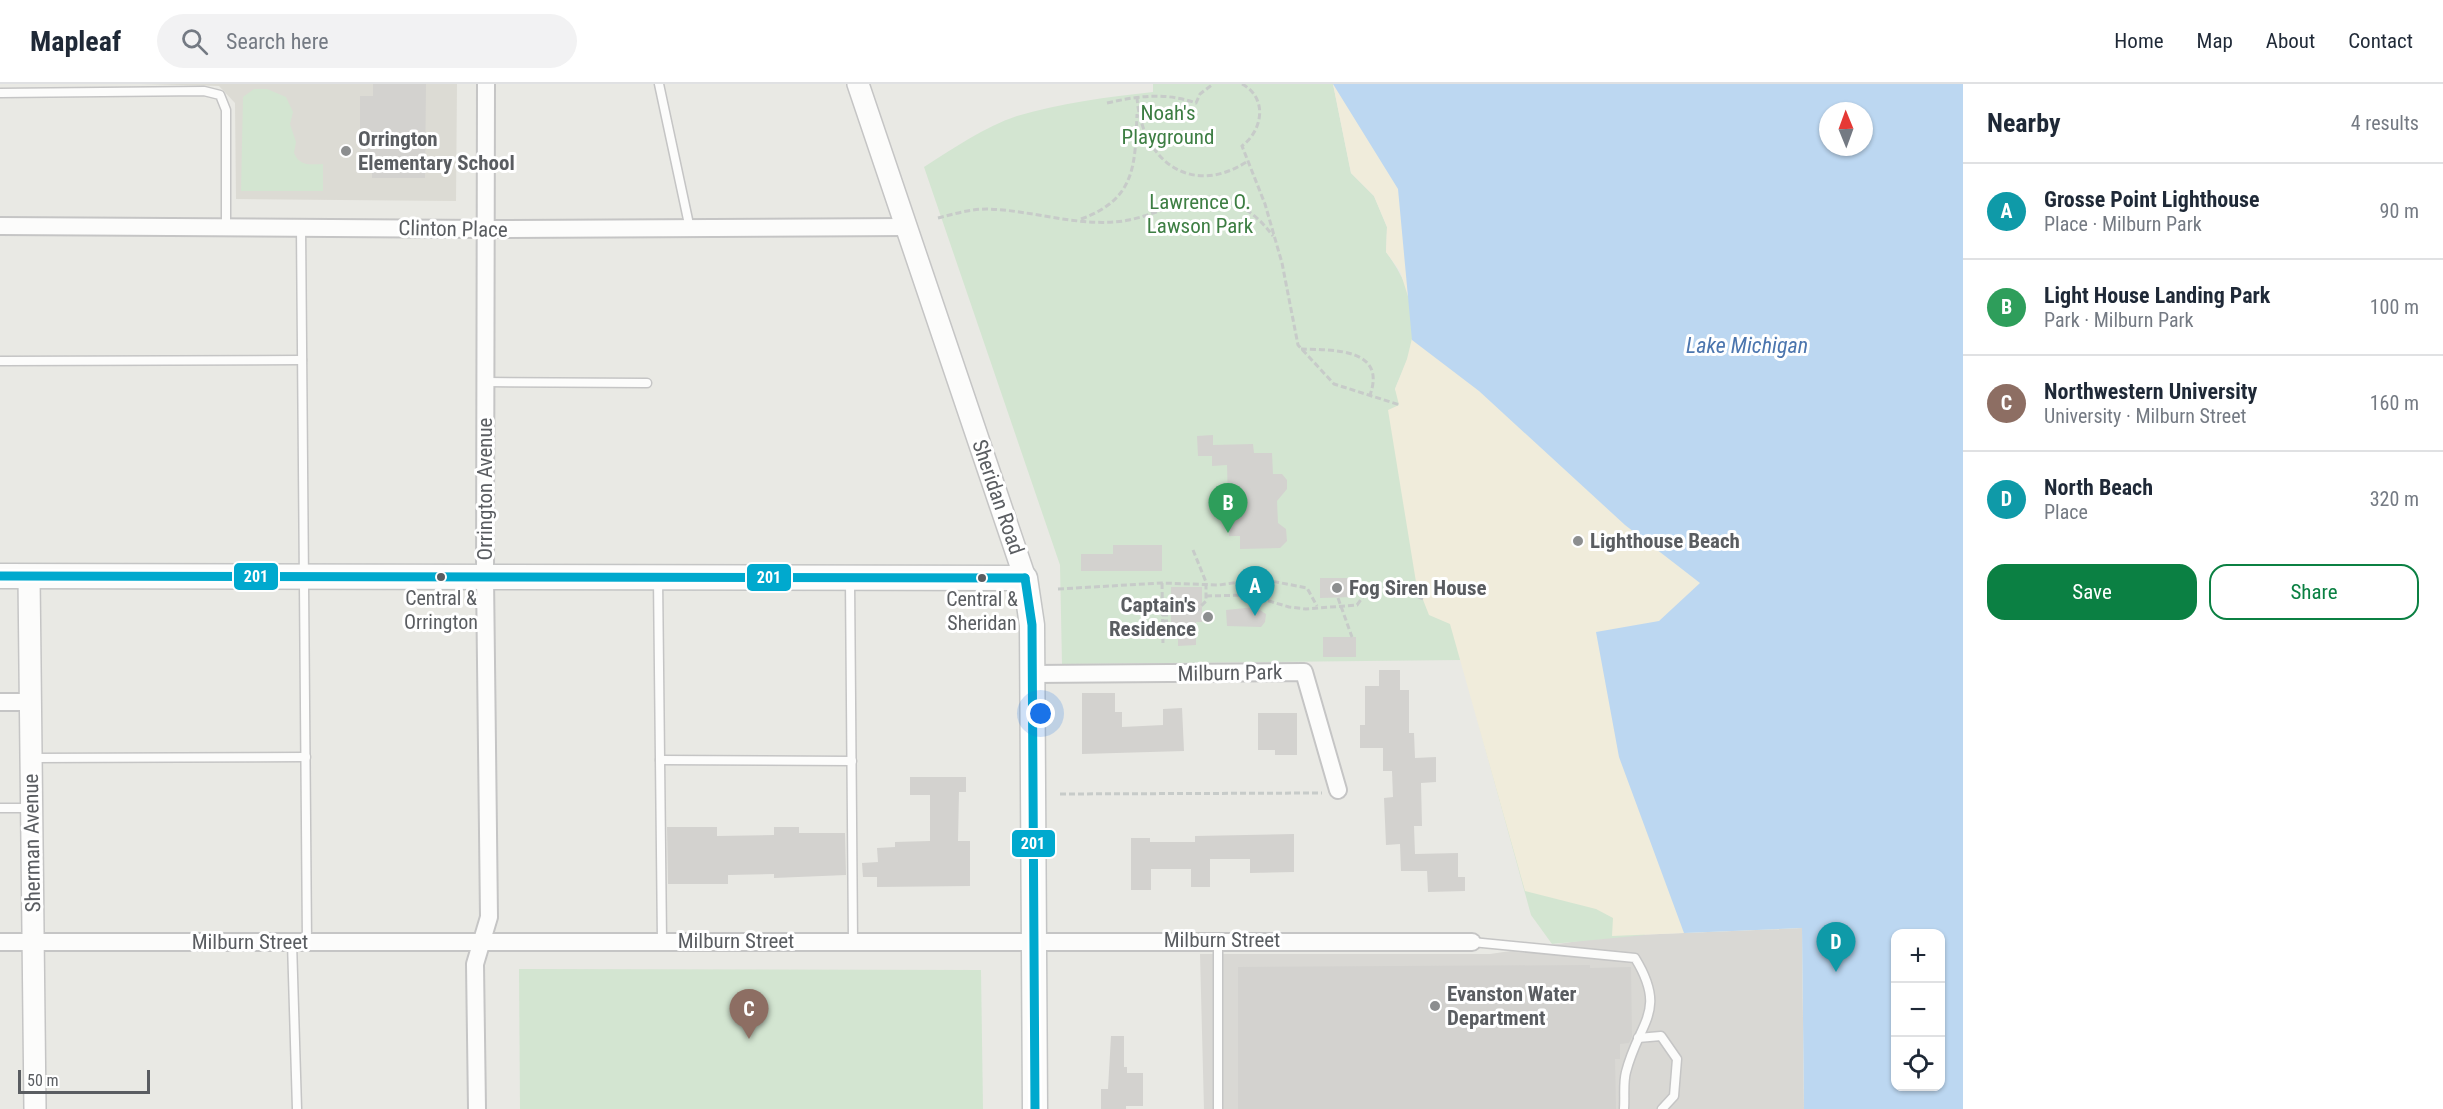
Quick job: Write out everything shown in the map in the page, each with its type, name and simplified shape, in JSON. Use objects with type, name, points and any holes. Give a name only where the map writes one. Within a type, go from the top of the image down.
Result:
[{"type":"main road","points":[[0,576],[1025,578]]},
{"type":"main road","name":"Sheridan Road","points":[[1025,578],[1032,625],[1035,1109]]},
{"type":"street","name":"Orrington Avenue","points":[[477,1109],[476,964],[489,917],[485,577],[486,84]]},
{"type":"street","name":"Sheridan Road","points":[[858,84],[1025,578]]},
{"type":"street","name":"Clinton Place","points":[[0,226],[486,229],[906,227]]},
{"type":"street","name":"Sherman Avenue","points":[[29,576],[34,1109]]},
{"type":"street","name":"Milburn Park","points":[[1032,674],[1304,672],[1338,790]]},
{"type":"street","points":[[0,702],[31,702]]},
{"type":"street","name":"Milburn Street","points":[[0,942],[1034,940],[1472,942]]},
{"type":"lane","points":[[659,84],[690,229]]},
{"type":"lane","points":[[0,93],[204,91],[220,95],[226,110],[226,227]]},
{"type":"lane","points":[[297,1109],[306,757],[301,227]]},
{"type":"lane","points":[[0,361],[302,360]]},
{"type":"lane","points":[[486,382],[647,383]]},
{"type":"lane","points":[[658,577],[662,941]]},
{"type":"lane","points":[[850,578],[853,941]]},
{"type":"lane","points":[[31,758],[306,757]]},
{"type":"lane","points":[[660,760],[852,761]]},
{"type":"lane","points":[[0,807],[32,808]]},
{"type":"lane","points":[[1218,940],[1218,1109]]},
{"type":"lane","points":[[1472,942],[1635,958],[1645,975],[1652,1009],[1625,1073],[1624,1109]]},
{"type":"lane","points":[[1638,1038],[1660,1036],[1677,1059],[1674,1096],[1662,1109]]},
{"type":"path","points":[[1107,103],[1163,95],[1196,102],[1200,94],[1214,84]]},
{"type":"path","points":[[1242,84],[1256,98],[1260,113],[1257,130],[1242,146],[1276,240],[1282,262],[1294,336],[1301,349],[1334,384],[1400,405]]},
{"type":"path","points":[[1137,97],[1148,142],[1162,160],[1179,170],[1211,176],[1230,172],[1248,161]]},
{"type":"path","points":[[1081,219],[1107,208],[1127,184],[1135,162],[1138,106]]},
{"type":"path","points":[[938,218],[966,211],[988,209],[1093,221],[1129,219],[1196,200],[1218,200],[1237,205],[1257,217],[1276,240]]},
{"type":"path","points":[[1301,349],[1336,350],[1364,359],[1373,369],[1375,380],[1370,395]]},
{"type":"path","points":[[1193,550],[1206,582],[1206,601],[1196,611]]},
{"type":"path","points":[[1058,589],[1162,583],[1206,582],[1219,585],[1261,579],[1307,588],[1317,606]]},
{"type":"path","points":[[1162,583],[1163,645]]},
{"type":"path","points":[[1206,596],[1249,595],[1289,607],[1306,609],[1317,606],[1342,607],[1357,605],[1371,586],[1406,591],[1423,599]]},
{"type":"path","points":[[1338,598],[1353,637]]},
{"type":"path","points":[[1162,615],[1171,615]]},
{"type":"path","points":[[1162,621],[1171,621]]},
{"type":"path","points":[[1060,794],[1310,794],[1338,790]]},
{"type":"shaded area","name":"Orrington Elementary School","points":[[141,84],[457,84],[456,201],[236,199],[235,103],[219,86]]},
{"type":"shaded area","points":[[1802,928],[1804,1109],[1204,1109],[1200,954],[1490,954],[1612,936]]},
{"type":"green space","points":[[1153,84],[1333,84],[1351,173],[1374,196],[1387,227],[1386,252],[1405,284],[1415,312],[1415,337],[1395,389],[1645,935],[1552,944],[1531,915],[1461,660],[1062,664],[1060,565],[924,167],[981,132],[1017,116],[1102,98],[1153,92]]},
{"type":"green space","points":[[254,89],[267,89],[286,97],[293,112],[290,124],[296,142],[294,153],[302,163],[323,164],[323,191],[241,191],[243,97]]},
{"type":"green space","points":[[519,969],[981,970],[983,1109],[520,1109]]},
{"type":"sand","name":"Lighthouse Beach","points":[[1333,84],[1590,287],[1891,1073],[1891,1087],[1804,1109],[1802,928],[1612,936],[1613,918],[1596,909],[1525,891],[1450,624],[1429,615],[1416,582],[1388,410],[1399,405],[1395,389],[1407,359],[1416,322],[1400,271],[1386,252],[1387,227],[1374,196],[1351,173]]},
{"type":"water","name":"Lake Michigan","points":[[1333,84],[1963,84],[1963,1109],[1804,1109],[1802,928],[1684,933],[1619,757],[1596,632],[1659,621],[1700,583],[1625,525],[1479,391],[1412,340],[1398,189]]},
{"type":"building","points":[[373,84],[426,84],[425,178],[372,178],[372,169],[360,169],[360,96],[373,96]]},
{"type":"building","points":[[1213,435],[1213,445],[1253,444],[1254,453],[1272,453],[1273,474],[1282,474],[1287,480],[1287,489],[1277,501],[1278,523],[1286,529],[1287,541],[1280,548],[1240,549],[1240,536],[1229,536],[1227,465],[1212,466],[1212,456],[1198,456],[1197,436]]},
{"type":"building","points":[[1113,545],[1162,545],[1162,571],[1081,571],[1081,554],[1113,554]]},
{"type":"building","name":"Fog Siren House","points":[[1320,578],[1354,578],[1354,597],[1320,598]]},
{"type":"building","name":"Captain's Residence","points":[[1171,587],[1202,587],[1202,622],[1196,622],[1196,645],[1178,646],[1178,634],[1171,634]]},
{"type":"building","points":[[1255,607],[1266,614],[1265,622],[1261,627],[1227,626],[1226,610]]},
{"type":"building","name":"Fog Siren House","points":[[1323,637],[1356,637],[1356,657],[1323,657]]},
{"type":"building","points":[[1379,670],[1400,670],[1400,690],[1409,690],[1409,733],[1414,733],[1415,758],[1436,757],[1436,782],[1421,783],[1422,826],[1414,826],[1415,854],[1458,853],[1458,877],[1465,877],[1465,891],[1428,892],[1427,871],[1401,871],[1400,844],[1386,845],[1384,798],[1393,797],[1392,771],[1383,771],[1383,748],[1360,748],[1360,725],[1365,725],[1365,686],[1379,686]]},
{"type":"building","points":[[1082,693],[1115,693],[1115,712],[1122,712],[1122,727],[1163,725],[1163,709],[1182,708],[1184,751],[1082,754]]},
{"type":"building","points":[[1258,713],[1297,713],[1297,755],[1275,755],[1275,750],[1258,750]]},
{"type":"building","points":[[910,777],[966,777],[966,792],[959,792],[958,841],[970,841],[970,886],[877,887],[877,877],[863,877],[862,863],[878,862],[877,848],[895,847],[895,842],[930,841],[930,795],[910,795]]},
{"type":"building","points":[[667,827],[717,827],[717,836],[774,835],[774,827],[799,827],[799,833],[845,833],[846,875],[774,878],[774,874],[728,875],[728,884],[668,884]]},
{"type":"building","points":[[1294,834],[1294,872],[1250,873],[1250,859],[1210,859],[1210,887],[1191,887],[1191,869],[1151,869],[1151,890],[1131,890],[1131,838],[1150,838],[1150,842],[1195,842],[1195,836]]},
{"type":"building","name":"Evanston Water Department","points":[[1590,965],[1590,968],[1631,967],[1632,1037],[1629,1043],[1620,1044],[1620,1059],[1615,1059],[1616,1109],[1238,1109],[1238,967]]},
{"type":"building","points":[[1111,1036],[1124,1036],[1124,1067],[1127,1067],[1127,1073],[1143,1073],[1143,1106],[1101,1109],[1101,1089],[1108,1089]]},
{"type":"transit line","name":"201","points":[[0,576],[1025,578]]},
{"type":"transit line","name":"201","points":[[1025,578],[1032,625],[1035,1109]]},
{"type":"place","name":"Orrington Elementary School","points":[[346,151]]},
{"type":"place","name":"Light House Landing Park","points":[[1228,533]]},
{"type":"place","name":"Lighthouse Beach","points":[[1578,541]]},
{"type":"place","name":"Central & Orrington","points":[[441,577]]},
{"type":"place","name":"Central & Sheridan","points":[[982,578]]},
{"type":"place","name":"Fog Siren House","points":[[1337,588]]},
{"type":"place","name":"Grosse Point Lighthouse","points":[[1255,616]]},
{"type":"place","name":"Captain's Residence","points":[[1208,617]]},
{"type":"place","name":"North Beach","points":[[1836,972]]},
{"type":"place","name":"Evanston Water Department","points":[[1435,1006]]},
{"type":"place","name":"Northwestern University","points":[[749,1039]]},
{"type":"park label","name":"Noah's Playground","points":[[1168,125]]},
{"type":"park label","name":"Lawrence O. Lawson Park","points":[[1200,214]]}]
